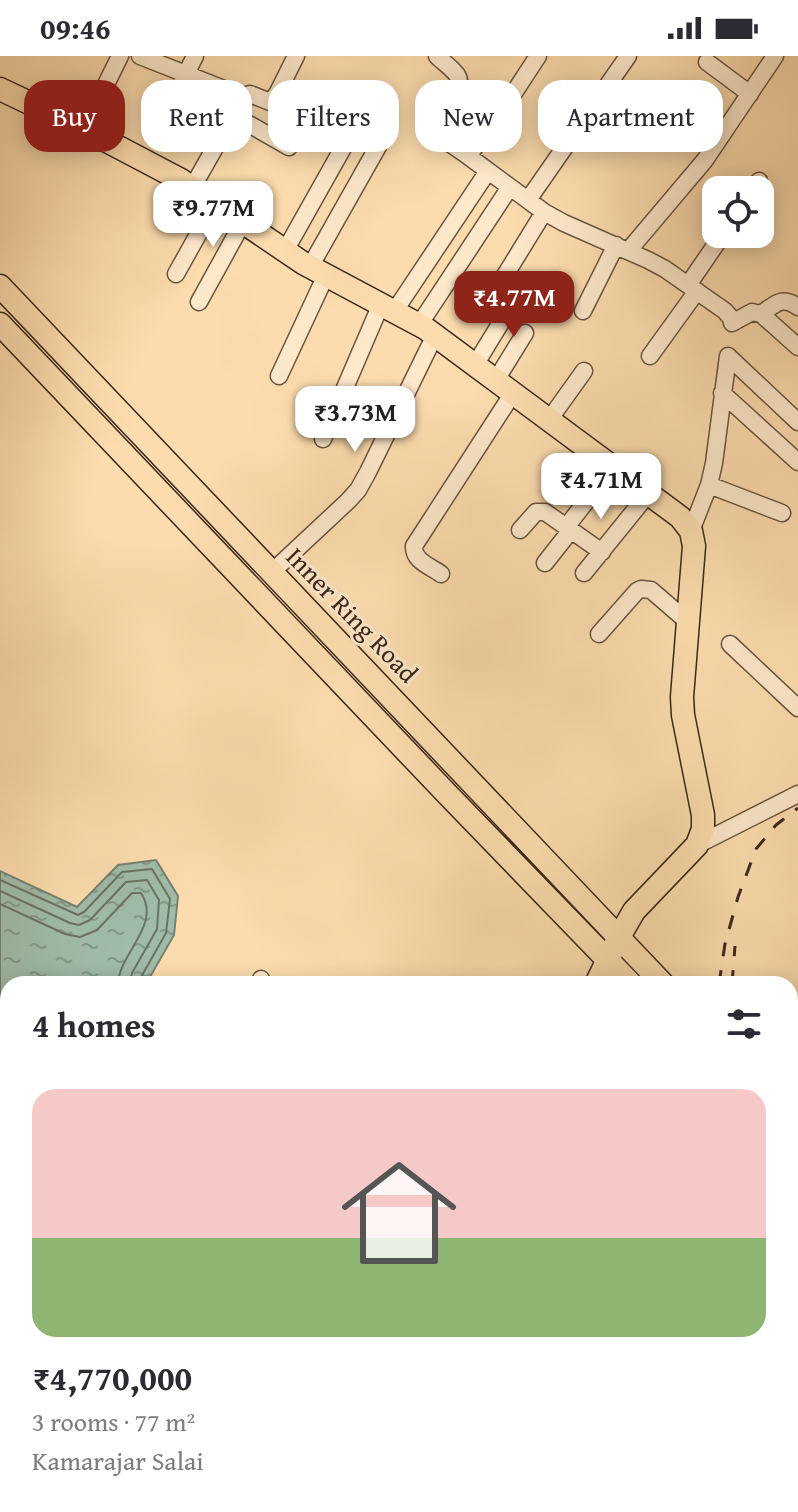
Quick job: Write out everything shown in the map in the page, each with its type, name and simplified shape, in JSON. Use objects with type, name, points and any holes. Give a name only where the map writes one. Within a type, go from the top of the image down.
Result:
[{"type":"main road","points":[[0,89],[24,100]]},
{"type":"main road","points":[[125,151],[192,188],[318,271],[427,330],[680,517],[691,531],[694,546],[682,697],[703,829],[697,845],[634,911],[601,976]]},
{"type":"main road","name":"Inner Ring Road","points":[[0,286],[656,976]]},
{"type":"main road","name":"Inner Ring Road","points":[[0,324],[623,976]]},
{"type":"street","points":[[108,80],[120,56]]},
{"type":"street","points":[[184,80],[195,56]]},
{"type":"street","points":[[252,95],[270,102],[296,56]]},
{"type":"street","points":[[437,56],[459,82],[456,92],[434,123],[437,135],[544,212],[665,269],[725,311],[732,323],[752,312],[761,314],[798,347]]},
{"type":"street","points":[[468,156],[538,56]]},
{"type":"street","points":[[528,200],[628,56]]},
{"type":"street","points":[[583,311],[622,248],[699,167],[775,56]]},
{"type":"street","points":[[145,57],[197,80]]},
{"type":"street","points":[[707,62],[750,94]]},
{"type":"street","points":[[192,188],[212,152]]},
{"type":"street","points":[[285,251],[341,152]]},
{"type":"street","points":[[279,376],[318,271],[376,152]]},
{"type":"street","points":[[323,439],[388,308],[488,171]]},
{"type":"street","points":[[272,572],[358,490],[427,330],[510,187]]},
{"type":"street","points":[[176,274],[215,204]]},
{"type":"street","points":[[496,290],[544,212]]},
{"type":"street","points":[[199,302],[243,222]]},
{"type":"street","points":[[650,356],[715,248]]},
{"type":"street","points":[[475,365],[519,293]]},
{"type":"street","points":[[761,314],[782,300],[798,307]]},
{"type":"street","points":[[441,574],[417,558],[414,546],[504,387],[525,333]]},
{"type":"street","points":[[691,531],[714,463],[728,356],[798,422]]},
{"type":"street","points":[[549,420],[584,371]]},
{"type":"street","points":[[722,393],[798,462]]},
{"type":"street","points":[[545,563],[613,467]]},
{"type":"street","points":[[709,485],[782,513]]},
{"type":"street","points":[[584,573],[648,494]]},
{"type":"street","points":[[520,530],[540,511],[550,514],[602,552]]},
{"type":"street","points":[[599,634],[641,589],[651,590],[688,622]]},
{"type":"street","points":[[730,644],[798,708]]},
{"type":"street","points":[[697,845],[798,794]]},
{"type":"water","points":[[156,860],[178,896],[174,935],[151,976],[0,976],[0,871],[77,907],[118,865]]},
{"type":"railway","points":[[720,976],[738,897],[756,849],[776,825],[798,808]]},
{"type":"railway","points":[[733,976],[735,946]]}]
